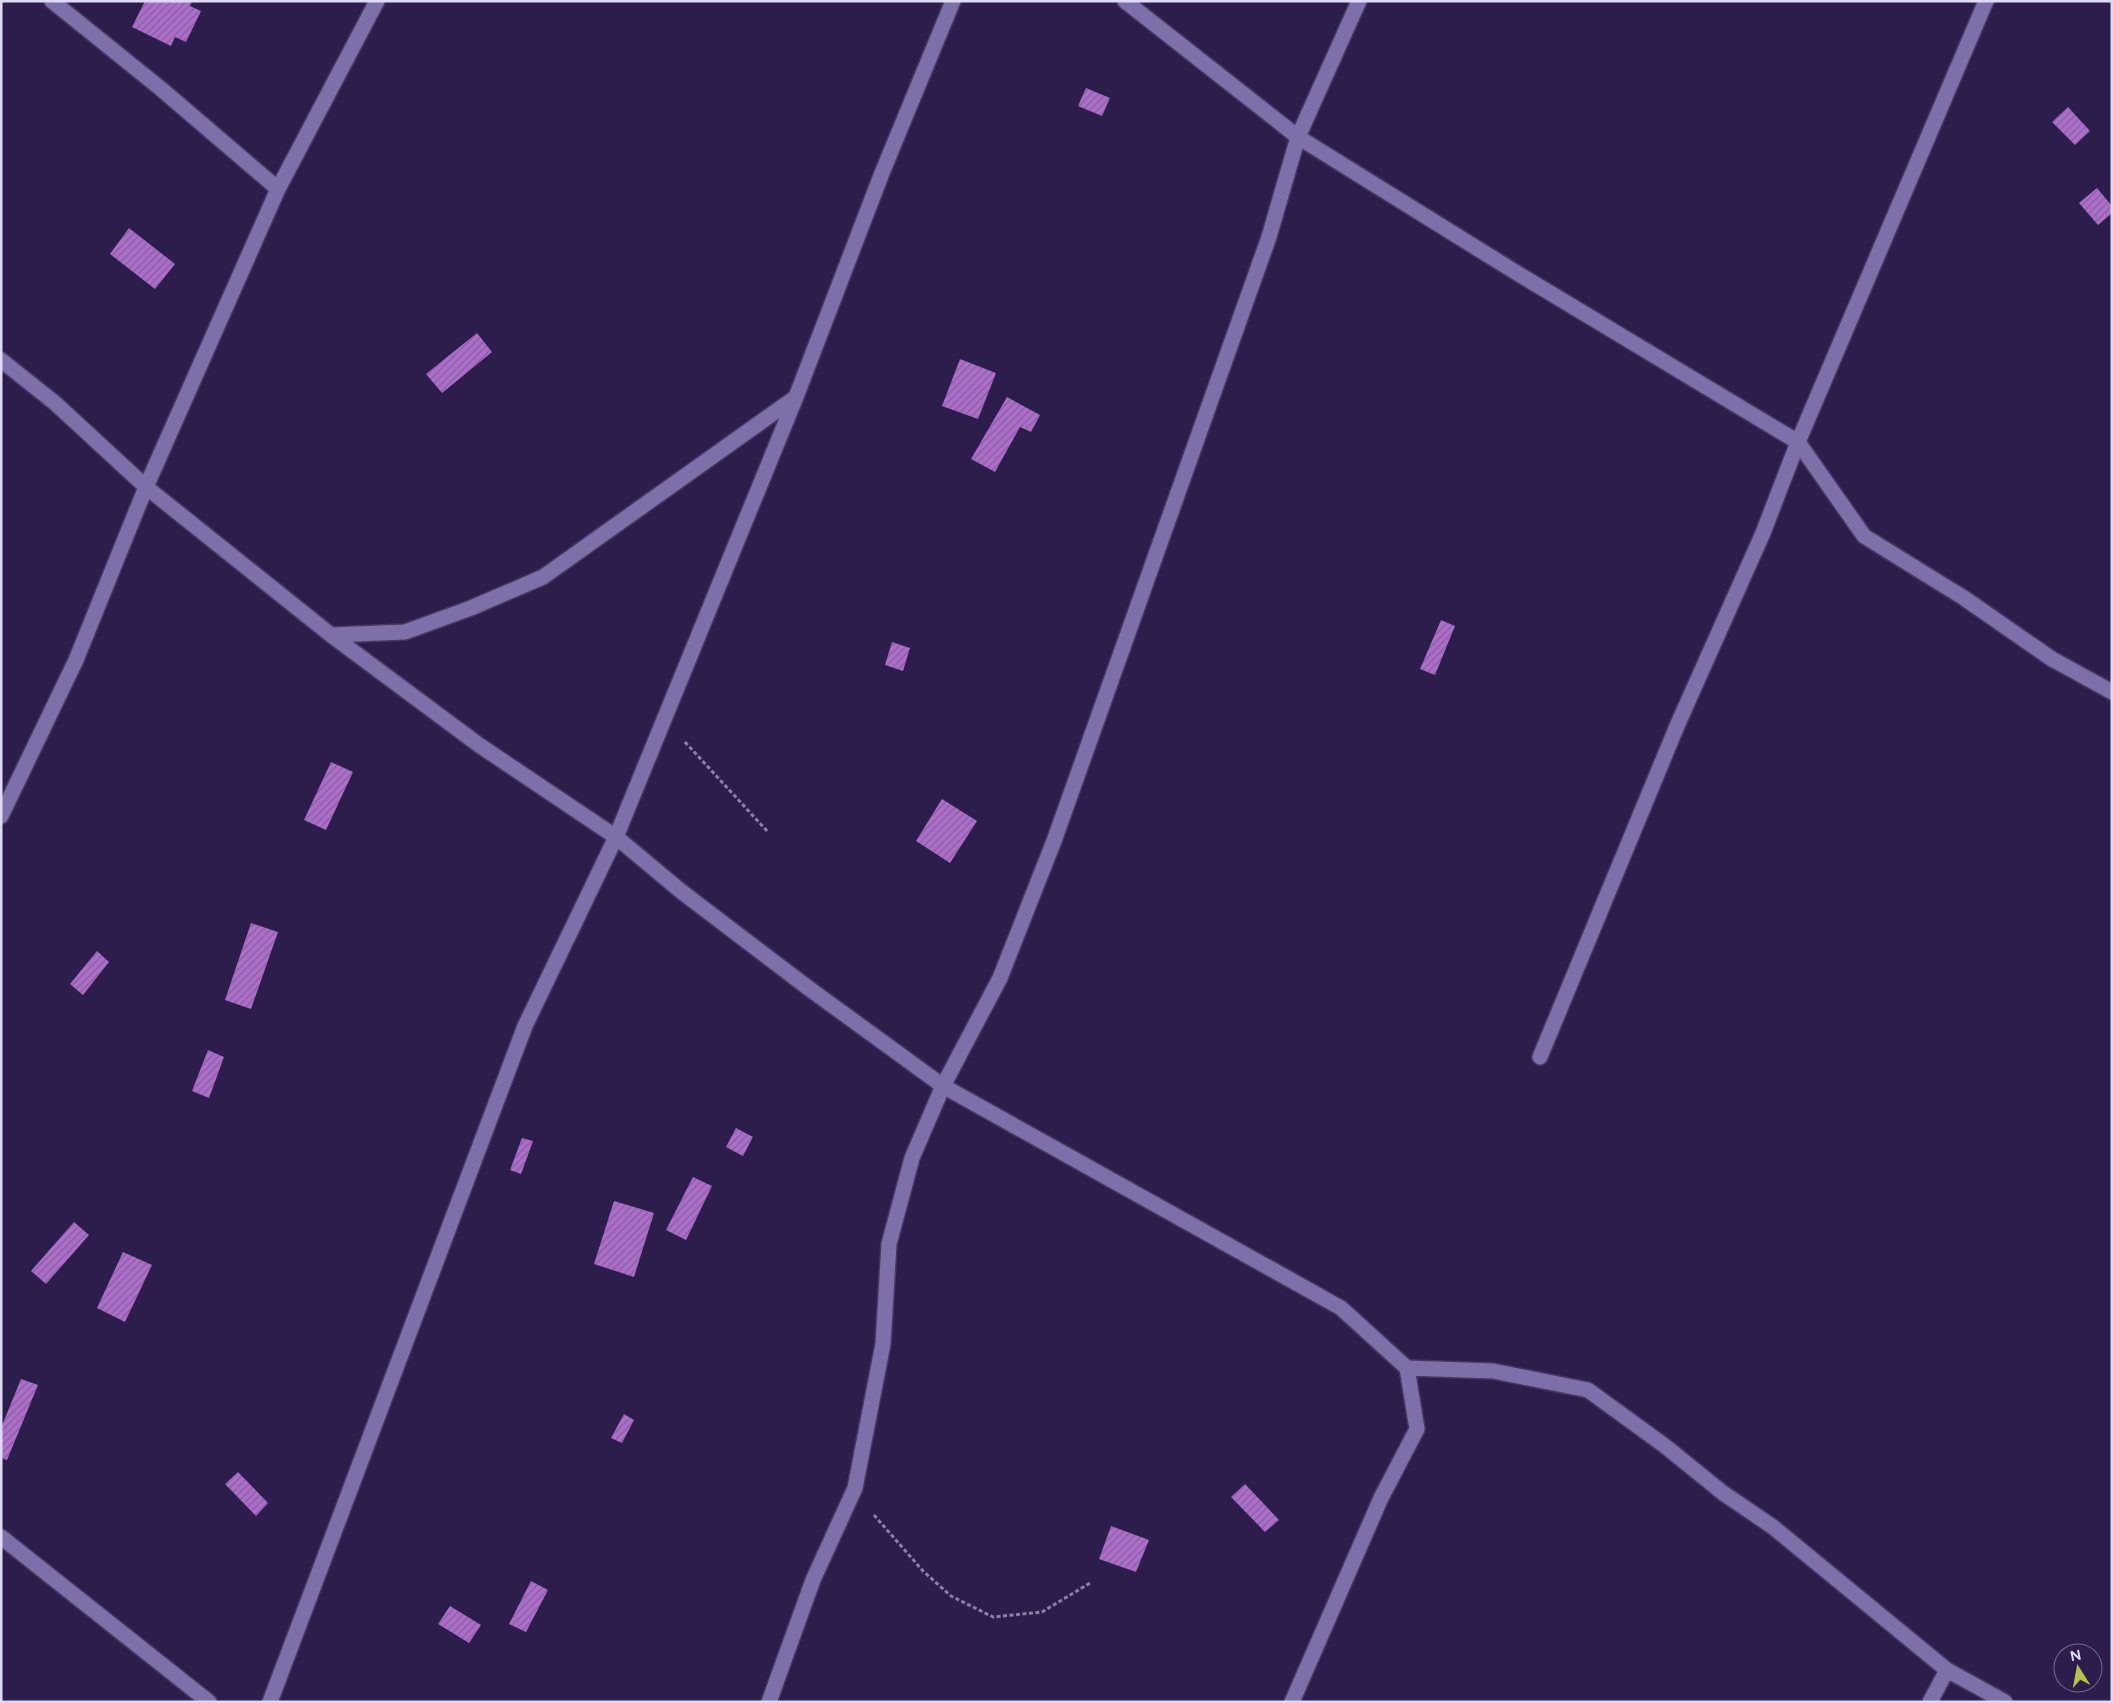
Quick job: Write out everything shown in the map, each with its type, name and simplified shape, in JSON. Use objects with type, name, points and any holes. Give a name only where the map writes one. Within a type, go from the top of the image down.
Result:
[{"type":"street","points":[[52,1],[160,88],[278,189]]},
{"type":"street","points":[[1,816],[76,660],[146,487],[278,189],[377,1]]},
{"type":"street","points":[[270,1702],[525,1026],[616,837],[796,396],[882,173],[953,1]]},
{"type":"street","points":[[1125,1],[1298,137],[1512,270],[1798,442],[1864,536],[1964,598],[2045,654],[2112,692]]},
{"type":"street","points":[[769,1702],[813,1580],[855,1488],[882,1344],[889,1244],[912,1158],[943,1086],[1000,978],[1054,841],[1269,238],[1298,137],[1358,1]]},
{"type":"street","points":[[1540,1057],[1677,726],[1763,534],[1798,442],[1986,1]]},
{"type":"street","points":[[1,360],[55,403],[146,487],[331,635],[479,745],[616,837],[682,892],[807,987],[943,1086],[1341,1308],[1407,1368],[1417,1429],[1381,1498],[1292,1702]]},
{"type":"street","points":[[331,635],[405,632],[472,608],[543,577],[796,396]]},
{"type":"street","points":[[1407,1368],[1493,1371],[1588,1390],[1666,1446],[1723,1493],[1773,1527],[1946,1670],[2005,1702]]},
{"type":"street","points":[[1,1537],[210,1702]]},
{"type":"street","points":[[1930,1702],[1946,1670]]},
{"type":"path","points":[[664,719],[768,832]]},
{"type":"path","points":[[855,1488],[886,1531],[923,1571],[951,1596],[993,1617],[1042,1612],[1090,1583]]},
{"type":"building","points":[[145,1],[192,1],[190,6],[201,11],[186,42],[175,37],[171,46],[132,27]]},
{"type":"building","points":[[1086,88],[1110,98],[1102,116],[1078,106]]},
{"type":"building","points":[[2068,107],[2090,131],[2075,145],[2052,122]]},
{"type":"building","points":[[2097,188],[2112,206],[2112,213],[2098,225],[2079,203]]},
{"type":"building","points":[[129,228],[175,264],[155,289],[110,254]]},
{"type":"building","points":[[477,333],[492,352],[442,393],[426,374]]},
{"type":"building","points":[[960,359],[996,373],[978,419],[942,406]]},
{"type":"building","points":[[1007,397],[1040,415],[1031,432],[1020,427],[995,472],[971,459]]},
{"type":"building","points":[[1441,620],[1455,626],[1435,675],[1420,669]]},
{"type":"building","points":[[892,642],[910,648],[903,671],[885,665]]},
{"type":"building","points":[[331,762],[353,772],[326,830],[304,820]]},
{"type":"building","points":[[942,799],[977,821],[950,863],[916,841]]},
{"type":"building","points":[[251,923],[278,932],[251,1009],[225,1000]]},
{"type":"building","points":[[97,951],[109,962],[83,995],[70,984]]},
{"type":"building","points":[[208,1050],[224,1057],[209,1098],[192,1091]]},
{"type":"building","points":[[736,1128],[753,1137],[743,1156],[726,1147]]},
{"type":"building","points":[[522,1138],[533,1141],[521,1174],[510,1170]]},
{"type":"building","points":[[693,1177],[712,1186],[686,1240],[666,1230]]},
{"type":"building","points":[[614,1201],[654,1213],[634,1277],[594,1264]]},
{"type":"building","points":[[74,1222],[89,1235],[46,1284],[31,1271]]},
{"type":"building","points":[[123,1252],[152,1265],[125,1322],[97,1308]]},
{"type":"building","points":[[21,1379],[38,1385],[7,1460],[1,1458],[1,1428]]},
{"type":"building","points":[[624,1414],[634,1420],[622,1443],[611,1438]]},
{"type":"building","points":[[238,1472],[268,1503],[256,1516],[225,1484]]},
{"type":"building","points":[[1245,1484],[1279,1520],[1265,1532],[1231,1497]]},
{"type":"building","points":[[1111,1526],[1149,1540],[1136,1572],[1099,1559]]},
{"type":"building","points":[[531,1581],[548,1590],[526,1632],[509,1624]]},
{"type":"building","points":[[450,1606],[481,1625],[469,1643],[438,1624]]}]
